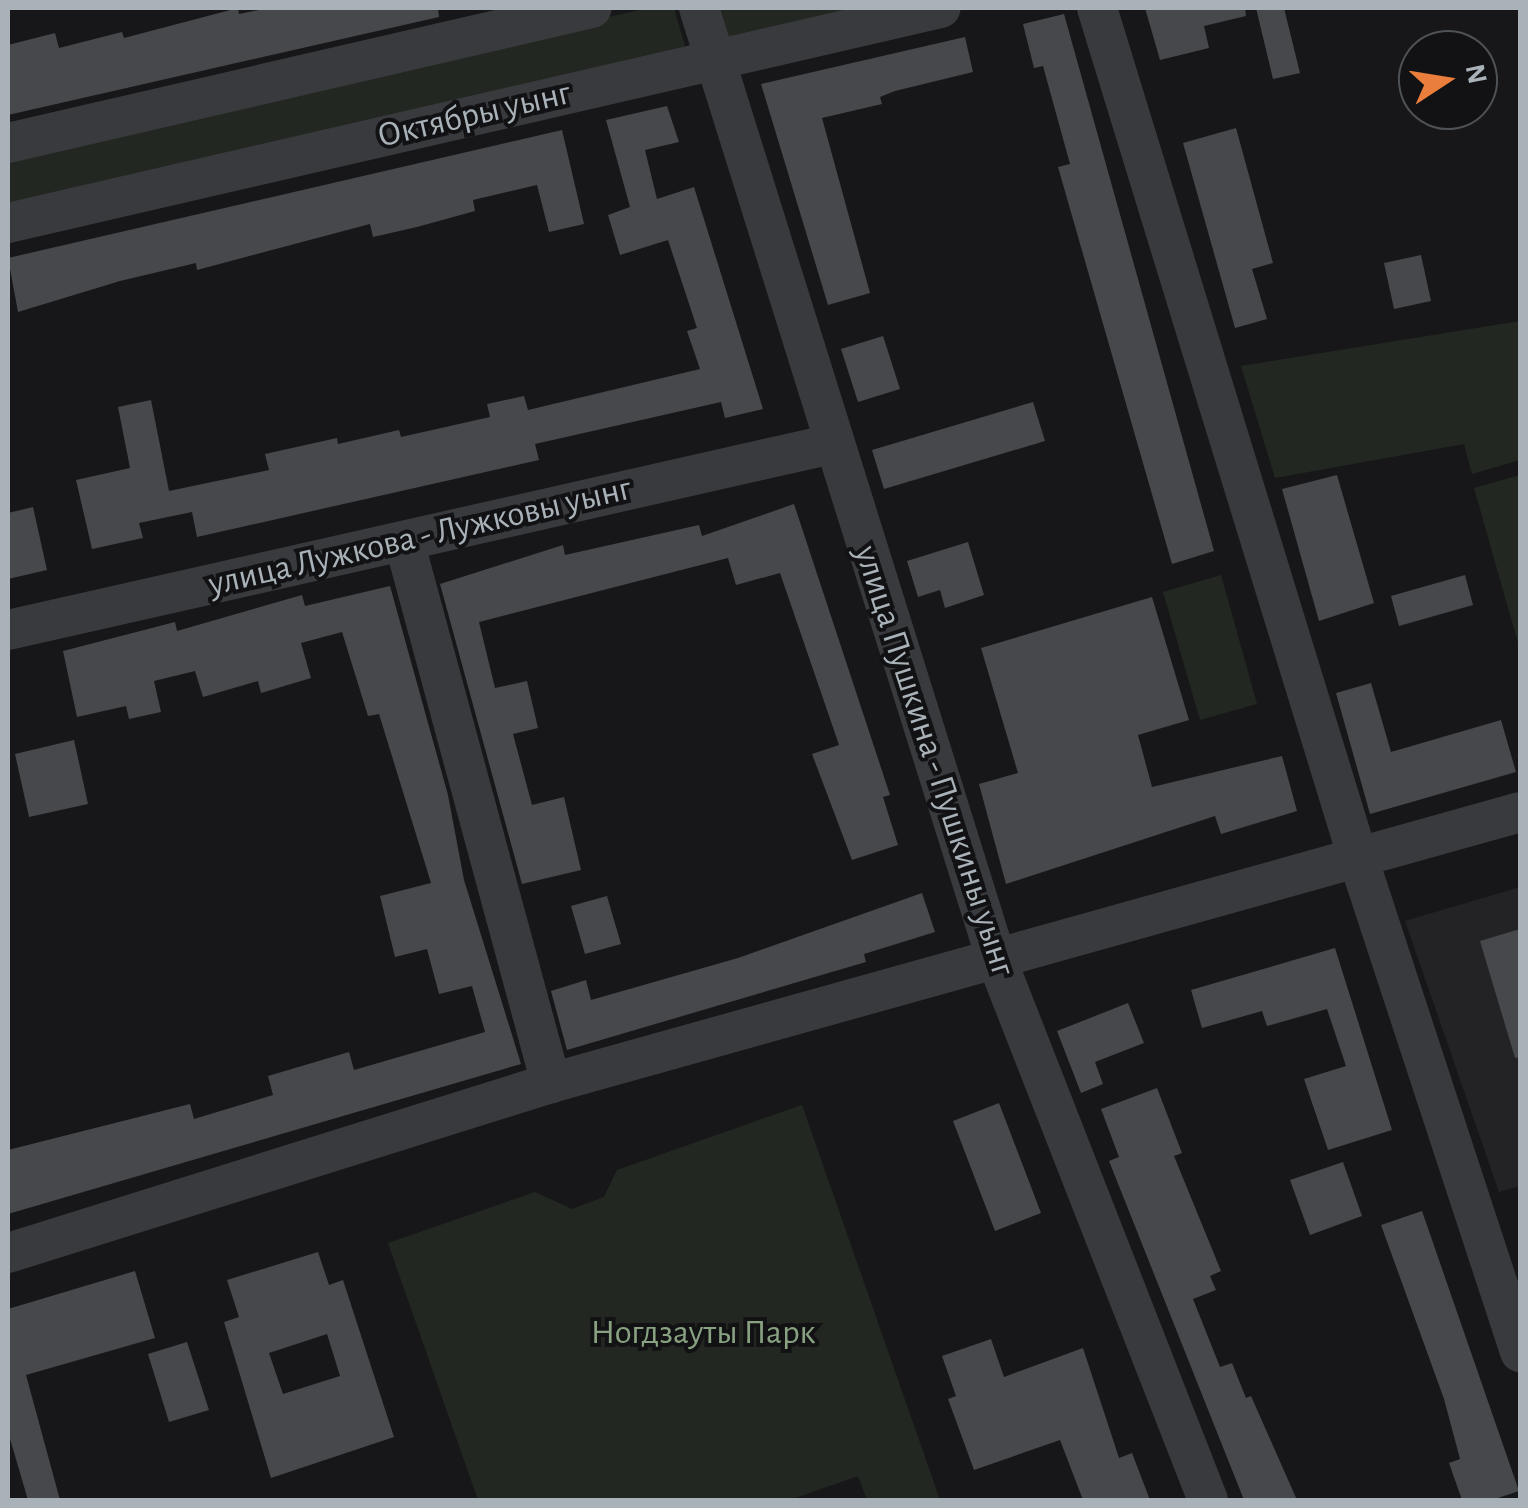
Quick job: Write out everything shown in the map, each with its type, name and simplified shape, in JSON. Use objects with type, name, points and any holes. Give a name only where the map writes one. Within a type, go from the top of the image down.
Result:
[{"type":"street","points":[[8,144],[592,8]]},
{"type":"street","name":"улица Пушкина - Пушкины уынг","points":[[699,8],[832,444],[996,958],[1208,1500]]},
{"type":"street","name":"Октябры уынг","points":[[8,223],[941,8]]},
{"type":"street","points":[[1097,8],[1358,858],[1520,1352]]},
{"type":"street","name":"улица Лужкова - Лужковы уынг","points":[[8,630],[832,444]]},
{"type":"street","points":[[404,541],[551,1084]]},
{"type":"street","points":[[8,1253],[551,1084],[1520,812]]},
{"type":"shaded area","points":[[1520,887],[1520,1186],[1499,1192],[1405,921]]},
{"type":"green space","points":[[648,8],[674,8],[685,46],[670,56],[8,211],[8,154]]},
{"type":"green space","points":[[716,8],[886,8],[725,39]]},
{"type":"green space","points":[[1520,321],[1520,460],[1472,474],[1464,444],[1275,478],[1241,366]]},
{"type":"green space","points":[[1520,475],[1520,650],[1474,488]]},
{"type":"green space","points":[[1221,575],[1257,704],[1200,720],[1163,592]]},
{"type":"green space","name":"Ногдзауты Парк","points":[[802,1105],[940,1500],[867,1500],[858,1476],[790,1500],[478,1500],[388,1243],[535,1192],[572,1209],[604,1197],[617,1170]]},
{"type":"building","points":[[238,8],[239,14],[268,8],[438,8],[439,17],[8,115],[8,45],[55,33],[59,48],[122,32],[124,38]]},
{"type":"building","points":[[1145,8],[1245,8],[1246,16],[1204,26],[1209,48],[1160,60]]},
{"type":"building","points":[[1256,8],[1284,8],[1300,73],[1273,79]]},
{"type":"building","points":[[1064,14],[1214,551],[1172,564],[1058,167],[1070,164],[1043,66],[1034,68],[1023,24]]},
{"type":"building","points":[[965,37],[973,72],[895,91],[880,97],[882,104],[822,118],[870,293],[828,305],[761,84]]},
{"type":"building","points":[[667,106],[679,142],[645,150],[657,199],[694,187],[763,409],[725,418],[721,402],[535,444],[539,460],[197,537],[192,512],[139,523],[143,538],[92,549],[76,480],[130,468],[118,407],[151,400],[169,491],[269,470],[265,454],[337,438],[338,444],[399,430],[401,437],[490,417],[487,404],[524,396],[528,410],[700,369],[687,331],[697,328],[668,240],[620,255],[608,215],[630,207],[606,120]]},
{"type":"building","points":[[1236,128],[1273,263],[1252,269],[1267,319],[1235,328],[1183,143]]},
{"type":"building","points":[[562,130],[584,224],[549,232],[537,185],[473,200],[475,211],[417,227],[373,237],[370,224],[197,270],[196,263],[120,281],[18,312],[8,258]]},
{"type":"building","points":[[1421,255],[1431,301],[1394,309],[1384,263]]},
{"type":"building","points":[[883,336],[900,389],[858,402],[841,349]]},
{"type":"building","points":[[1033,402],[1045,441],[884,489],[872,450]]},
{"type":"building","points":[[1337,475],[1374,603],[1319,621],[1282,489]]},
{"type":"building","points":[[794,504],[890,795],[883,797],[898,845],[852,860],[812,754],[839,745],[780,573],[736,585],[728,558],[479,622],[495,688],[527,681],[538,728],[513,734],[532,805],[564,797],[581,870],[522,884],[440,584],[563,545],[565,555],[699,525],[702,536]]},
{"type":"building","points":[[33,507],[47,570],[8,579],[8,513]]},
{"type":"building","points":[[968,542],[984,595],[945,608],[940,590],[918,597],[907,561]]},
{"type":"building","points":[[1465,575],[1473,605],[1399,626],[1391,596]]},
{"type":"building","points":[[390,586],[448,795],[464,880],[521,1064],[8,1214],[8,1150],[190,1104],[194,1119],[273,1095],[268,1076],[349,1052],[354,1070],[485,1032],[472,986],[439,994],[427,949],[395,957],[380,896],[431,883],[379,714],[368,716],[342,632],[301,643],[311,678],[261,693],[258,681],[203,697],[195,671],[154,681],[161,712],[129,719],[126,706],[77,717],[63,651],[175,622],[177,631],[302,595],[305,606]]},
{"type":"building","points":[[1152,597],[1189,720],[1138,735],[1152,787],[1282,756],[1297,811],[1221,834],[1215,816],[1006,884],[979,784],[1018,773],[981,648]]},
{"type":"building","points":[[1371,683],[1391,752],[1501,720],[1516,772],[1370,814],[1336,693]]},
{"type":"building","points":[[74,740],[88,804],[29,817],[15,754]]},
{"type":"building","points":[[922,893],[935,932],[864,954],[866,962],[567,1050],[551,991],[586,980],[591,1000],[738,958]]},
{"type":"building","points":[[607,896],[621,944],[585,954],[571,906]]},
{"type":"building","points":[[1520,929],[1520,1057],[1515,1058],[1480,941]]},
{"type":"building","points":[[1335,948],[1392,1130],[1328,1150],[1304,1079],[1346,1066],[1327,1009],[1267,1026],[1262,1011],[1202,1028],[1191,990]]},
{"type":"building","points":[[1128,1003],[1144,1043],[1095,1062],[1103,1084],[1081,1093],[1057,1031]]},
{"type":"building","points":[[1157,1088],[1182,1153],[1174,1156],[1221,1271],[1210,1276],[1216,1290],[1193,1299],[1220,1367],[1232,1363],[1246,1398],[1251,1396],[1297,1500],[1244,1500],[1109,1161],[1119,1157],[1101,1109]]},
{"type":"building","points":[[999,1103],[1041,1213],[995,1231],[953,1121]]},
{"type":"building","points":[[1343,1162],[1362,1216],[1310,1235],[1290,1180]]},
{"type":"building","points":[[1422,1211],[1519,1491],[1492,1500],[1462,1500],[1449,1463],[1460,1459],[1444,1399],[1381,1225]]},
{"type":"building","points":[[318,1252],[329,1285],[343,1280],[394,1437],[271,1478],[224,1322],[239,1317],[227,1280]],"holes":[[[327,1334],[340,1376],[283,1394],[269,1353]]]},
{"type":"building","points":[[135,1271],[155,1338],[26,1375],[60,1500],[28,1500],[8,1432],[8,1309]]},
{"type":"building","points":[[991,1339],[1004,1377],[1083,1348],[1119,1458],[1132,1453],[1150,1500],[1083,1500],[1060,1440],[974,1470],[948,1399],[956,1396],[942,1356]]},
{"type":"building","points":[[187,1342],[209,1410],[169,1422],[148,1354]]}]
